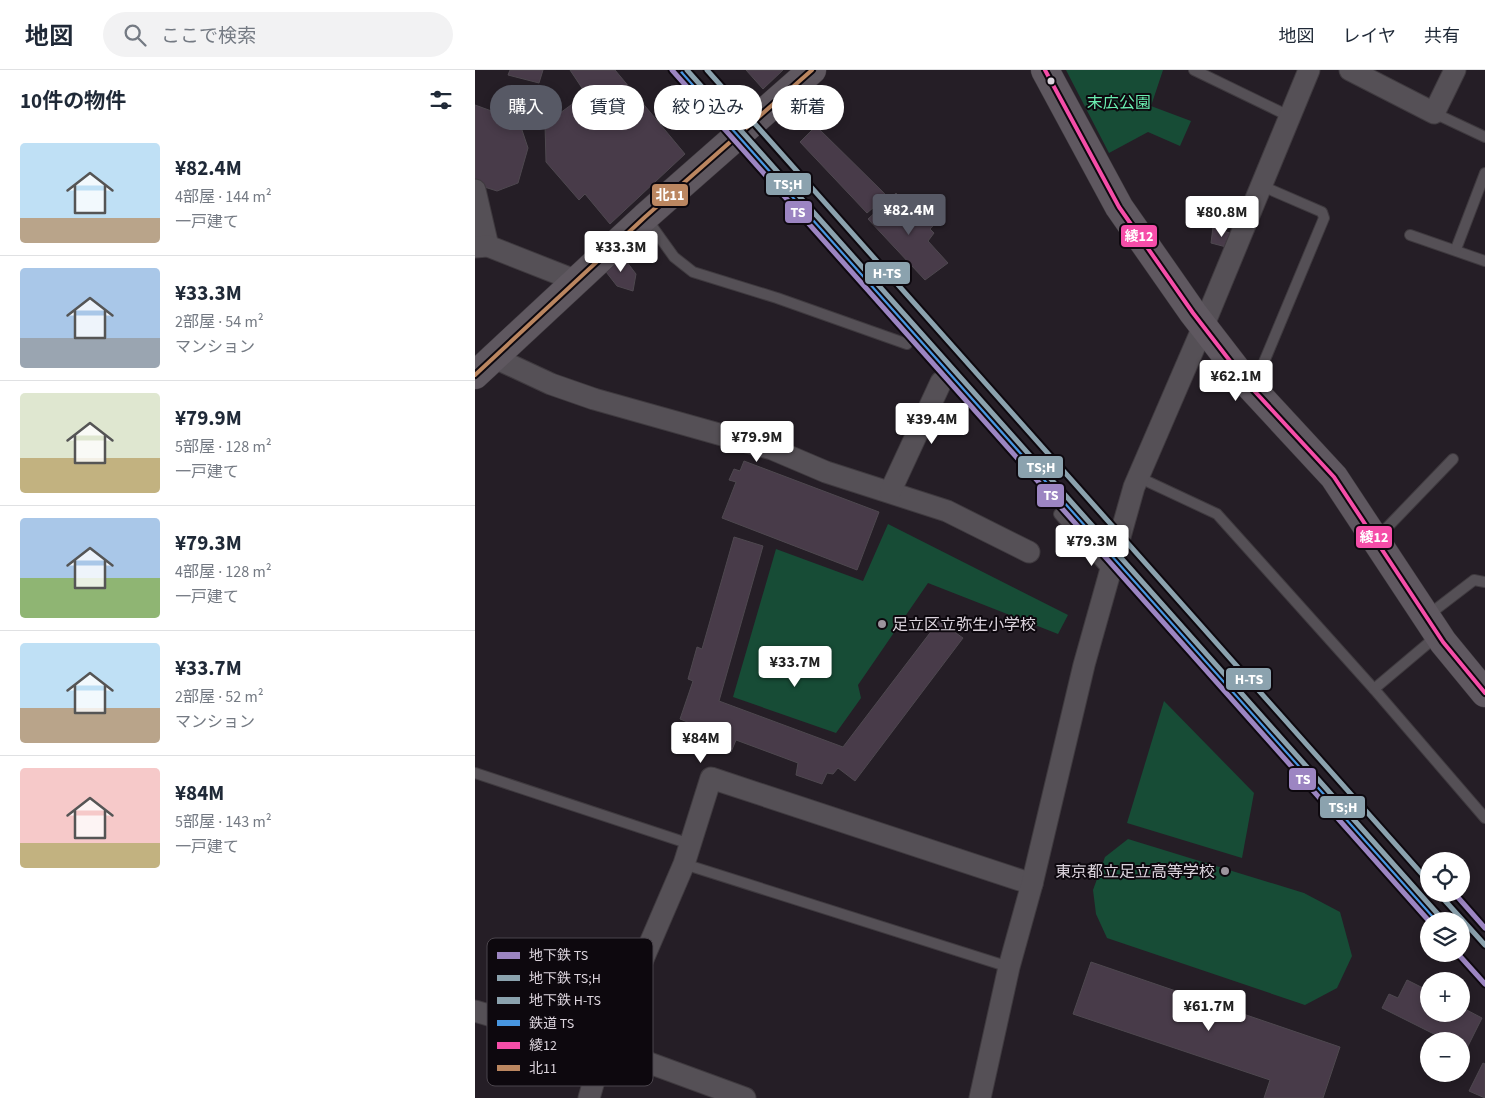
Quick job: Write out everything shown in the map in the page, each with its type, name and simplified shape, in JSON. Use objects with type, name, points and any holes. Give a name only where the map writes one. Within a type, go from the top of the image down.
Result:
[{"type":"street","points":[[484,363],[813,70]]},
{"type":"street","points":[[1045,70],[1119,207],[1203,327],[1247,383],[1334,477],[1432,626],[1485,693]]},
{"type":"street","points":[[980,1098],[1009,967],[1032,884],[1084,665],[1138,477],[1203,327],[1309,70]]},
{"type":"street","points":[[1350,70],[1434,113],[1455,70]]},
{"type":"street","points":[[475,190],[481,247],[577,280]]},
{"type":"street","points":[[484,363],[594,399],[772,449],[826,472],[947,511],[1029,552]]},
{"type":"street","points":[[890,492],[941,382]]},
{"type":"street","points":[[652,938],[684,864],[711,778],[1032,884]]},
{"type":"street","points":[[475,1011],[487,1015]]},
{"type":"street","points":[[653,1064],[745,1098]]},
{"type":"street","points":[[589,1098],[593,1086]]},
{"type":"lane","points":[[1194,70],[1291,117]]},
{"type":"lane","points":[[1434,113],[1485,138]]},
{"type":"lane","points":[[1456,249],[1485,173]]},
{"type":"lane","points":[[1247,383],[1259,374],[1324,218],[1322,212],[1262,186]]},
{"type":"lane","points":[[645,218],[674,257],[693,272],[777,298],[907,344]]},
{"type":"lane","points":[[1410,235],[1456,249],[1485,261]]},
{"type":"lane","points":[[1374,540],[1453,459]]},
{"type":"lane","points":[[1138,477],[1217,514],[1374,689],[1485,818]]},
{"type":"lane","points":[[1059,514],[1110,573]]},
{"type":"lane","points":[[1374,689],[1474,580],[1485,582]]},
{"type":"lane","points":[[475,773],[690,844]]},
{"type":"lane","points":[[684,864],[1009,967]]},
{"type":"green space","name":"末広公園","points":[[1066,70],[1163,70],[1151,106],[1191,121],[1180,146],[1148,132],[1109,153]]},
{"type":"green space","points":[[888,524],[1068,615],[1058,634],[928,583],[858,685],[861,698],[836,733],[733,697],[776,549],[863,581]]},
{"type":"green space","points":[[1164,701],[1254,793],[1242,858],[1127,823]]},
{"type":"green space","points":[[1128,839],[1304,893],[1340,912],[1352,956],[1337,988],[1305,1005],[1107,938],[1096,914],[1093,890],[1105,857]]},
{"type":"building","points":[[510,70],[543,70],[539,83],[508,75]]},
{"type":"building","points":[[570,70],[615,70],[628,85],[580,85]]},
{"type":"building","points":[[746,70],[783,70],[763,89],[762,85],[759,85]]},
{"type":"building","points":[[572,104],[572,130],[644,130],[644,105],[654,117],[654,130],[665,130],[685,154],[610,224],[585,194],[579,200],[546,162],[545,130],[562,130],[562,112]]},
{"type":"building","points":[[475,105],[490,110],[490,130],[522,130],[528,148],[518,183],[497,191],[475,184]]},
{"type":"building","points":[[812,130],[820,130],[887,196],[867,213],[800,142]]},
{"type":"building","points":[[896,193],[923,221],[928,218],[935,224],[930,229],[934,233],[928,241],[948,263],[925,280],[868,219]]},
{"type":"building","points":[[1213,227],[1235,235],[1230,248],[1211,243]]},
{"type":"building","points":[[620,253],[636,274],[633,291],[617,286],[603,268]]},
{"type":"building","points":[[744,461],[879,512],[857,570],[722,518],[736,482],[729,480],[734,469],[740,471]]},
{"type":"building","points":[[734,537],[763,546],[719,701],[843,747],[939,621],[963,638],[855,781],[838,768],[833,774],[827,773],[822,784],[796,775],[798,763],[736,740],[731,752],[702,742],[707,730],[680,719],[693,681],[688,679],[697,647],[702,649]]},
{"type":"building","points":[[1091,962],[1340,1047],[1323,1098],[1264,1098],[1270,1080],[1073,1014]]},
{"type":"building","points":[[1407,980],[1420,986],[1420,1022],[1470,1022],[1470,1012],[1482,1018],[1470,1042],[1470,1032],[1430,1032],[1382,1008],[1389,994],[1398,998]]},
{"type":"building","points":[[1483,1063],[1485,1064],[1485,1098],[1469,1091]]},
{"type":"metro line","name":"TS","points":[[672,70],[1421,912]]},
{"type":"metro line","name":"TS;H","points":[[687,70],[1436,912]]},
{"type":"metro line","name":"H-TS","points":[[707,70],[1420,872]]},
{"type":"metro line","name":"H-TS","points":[[1446,902],[1485,945]]},
{"type":"metro line","name":"TS","points":[[1462,902],[1485,928]]},
{"type":"metro line","name":"TS","points":[[1465,962],[1485,984]]},
{"type":"rail line","name":"TS","points":[[682,74],[1428,912]]},
{"type":"transit line","name":"北11","points":[[475,375],[645,217],[812,70]]},
{"type":"transit line","name":"綾12","points":[[1045,70],[1119,207],[1193,313],[1247,383],[1334,477],[1443,642],[1485,693]]},
{"type":"place","name":"足立区立弥生小学校","points":[[882,624]]},
{"type":"place","name":"東京都立足立高等学校","points":[[1225,871]]}]
